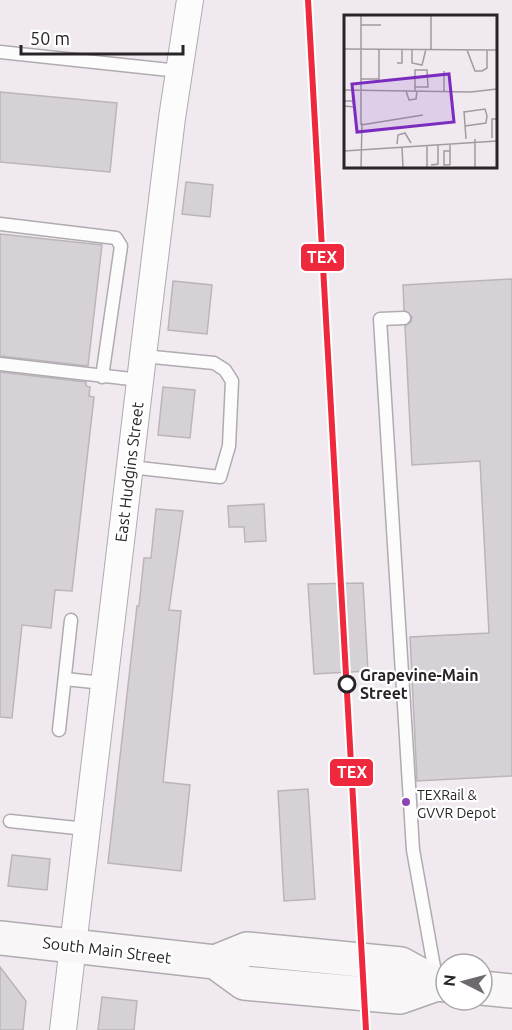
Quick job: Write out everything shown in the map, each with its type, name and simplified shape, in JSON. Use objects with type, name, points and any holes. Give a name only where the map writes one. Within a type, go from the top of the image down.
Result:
[{"type":"main road","name":"South Main Street","points":[[0,938],[215,962],[247,949],[400,964],[434,980]]},
{"type":"main road","points":[[494,989],[512,991]]},
{"type":"street","name":"East Hudgins Street","points":[[63,1030],[103,683],[179,71],[190,0]]},
{"type":"lane","points":[[0,52],[179,71]]},
{"type":"lane","points":[[0,224],[116,238],[121,246],[102,377]]},
{"type":"lane","points":[[404,318],[380,320],[412,850],[435,952]]},
{"type":"lane","points":[[0,364],[102,377],[142,368],[214,363],[225,370],[232,381],[229,446],[220,477],[130,467]]},
{"type":"lane","points":[[59,730],[71,620]]},
{"type":"lane","points":[[65,679],[103,683]]},
{"type":"lane","points":[[10,821],[86,829]]},
{"type":"building","points":[[0,92],[117,103],[110,172],[0,162]]},
{"type":"building","points":[[186,182],[213,185],[210,217],[182,214]]},
{"type":"building","points":[[0,234],[102,245],[88,366],[0,356]]},
{"type":"building","points":[[512,279],[512,776],[417,781],[410,637],[489,633],[480,461],[412,465],[405,326],[411,322],[412,317],[404,310],[403,285]]},
{"type":"building","points":[[173,281],[212,285],[207,334],[168,330]]},
{"type":"building","points":[[0,372],[86,382],[86,386],[90,387],[89,396],[94,397],[72,591],[55,590],[51,628],[22,625],[12,718],[0,717]]},
{"type":"building","points":[[163,387],[195,390],[190,438],[158,435]]},
{"type":"building","points":[[264,504],[266,541],[245,542],[244,527],[229,527],[228,506]]},
{"type":"building","points":[[156,509],[183,511],[169,610],[181,611],[163,782],[190,785],[181,871],[108,863],[137,606],[139,606],[144,558],[151,558]]},
{"type":"building","points":[[363,583],[368,671],[314,674],[308,584]]},
{"type":"building","points":[[308,789],[315,899],[284,901],[278,791]]},
{"type":"building","points":[[12,855],[50,859],[47,890],[8,886]]},
{"type":"building","points":[[0,967],[26,1001],[23,1030],[0,1030]]},
{"type":"building","points":[[102,997],[137,1001],[134,1030],[98,1030]]},
{"type":"transit line","name":"TEX","points":[[308,0],[366,1030]]},
{"type":"place","name":"Grapevine-Main Street","points":[[347,684]]},
{"type":"place","name":"TEXRail & GVVR Depot","points":[[406,802]]}]
